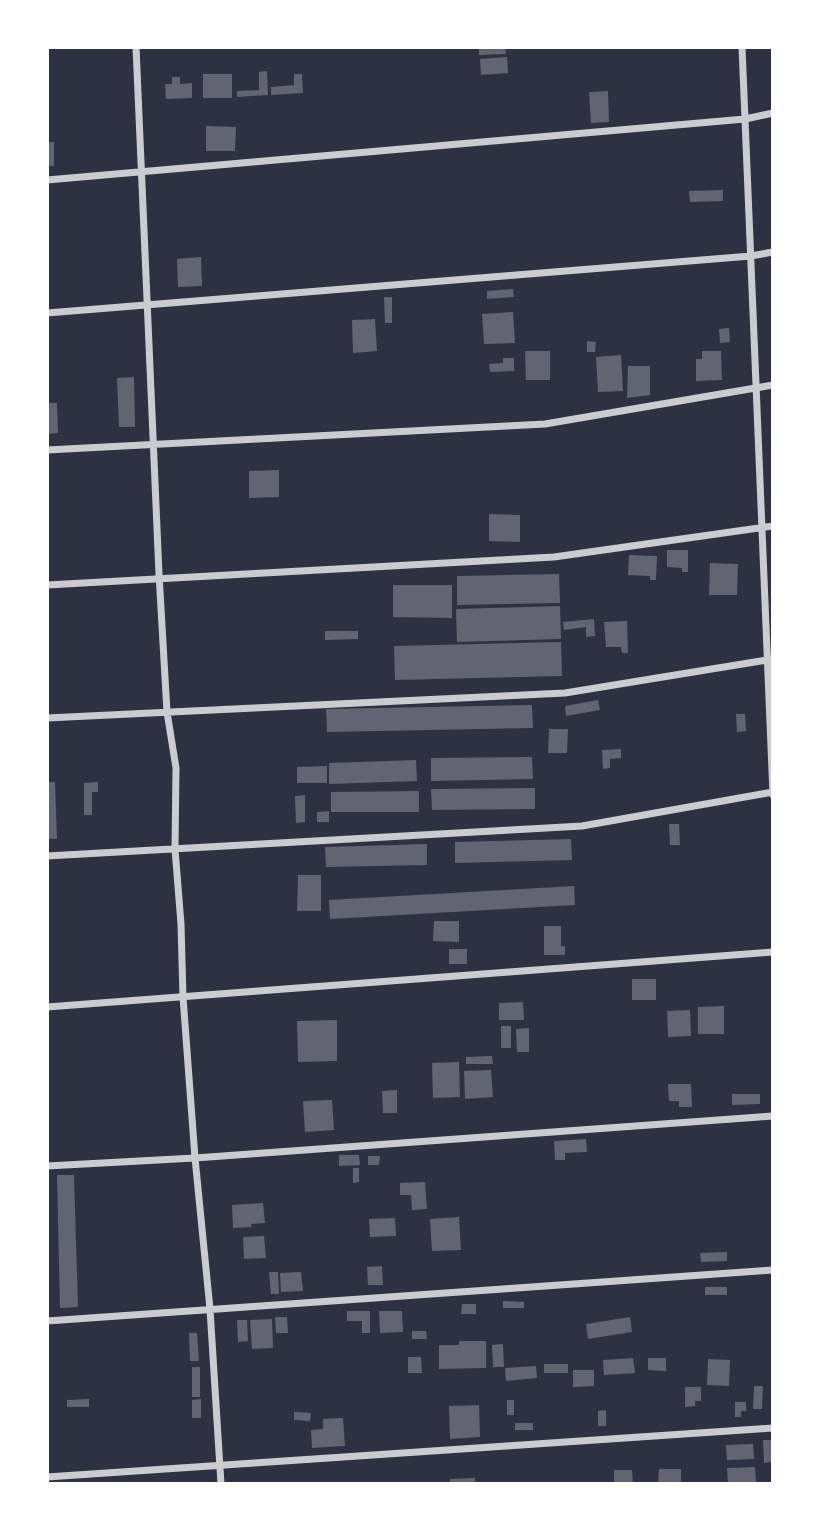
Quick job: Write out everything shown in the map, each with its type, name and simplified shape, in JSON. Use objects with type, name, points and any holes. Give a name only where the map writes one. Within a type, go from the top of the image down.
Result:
[{"type":"street","points":[[135,47],[167,712],[176,768],[175,849],[183,996],[210,1309],[221,1484]]},
{"type":"street","points":[[47,856],[582,826],[773,793],[770,660],[742,47]]},
{"type":"street","points":[[47,180],[745,119],[773,113]]},
{"type":"street","points":[[47,313],[751,257],[773,252]]},
{"type":"street","points":[[47,450],[545,424],[773,385]]},
{"type":"street","points":[[47,585],[554,557],[773,526]]},
{"type":"street","points":[[47,718],[565,693],[770,660]]},
{"type":"street","points":[[47,1007],[773,953]]},
{"type":"street","points":[[47,1166],[195,1158],[773,1116]]},
{"type":"street","points":[[47,1321],[773,1270]]},
{"type":"street","points":[[47,1477],[773,1428]]},
{"type":"building","points":[[479,47],[505,47],[506,54],[479,55]]},
{"type":"building","points":[[507,57],[508,73],[481,75],[480,59]]},
{"type":"building","points":[[267,71],[268,95],[237,97],[237,91],[259,90],[259,72]]},
{"type":"building","points":[[203,74],[232,74],[232,98],[203,98]]},
{"type":"building","points":[[294,74],[302,74],[303,93],[271,95],[271,87],[294,85]]},
{"type":"building","points":[[172,77],[180,77],[180,84],[192,83],[192,98],[166,99],[165,84],[172,84]]},
{"type":"building","points":[[608,91],[609,122],[591,123],[589,92]]},
{"type":"building","points":[[206,126],[236,127],[235,151],[206,151]]},
{"type":"building","points":[[47,142],[54,142],[54,166],[47,166]]},
{"type":"building","points":[[723,190],[723,201],[690,202],[689,191]]},
{"type":"building","points":[[201,257],[202,286],[178,287],[177,259]]},
{"type":"building","points":[[513,289],[514,297],[487,299],[487,291]]},
{"type":"building","points":[[384,297],[392,297],[392,323],[385,323]]},
{"type":"building","points":[[513,312],[515,343],[484,344],[482,314]]},
{"type":"building","points":[[375,319],[377,351],[353,353],[352,320]]},
{"type":"building","points":[[729,328],[730,342],[720,343],[719,329]]},
{"type":"building","points":[[587,341],[596,342],[595,352],[587,352]]},
{"type":"building","points":[[525,351],[550,351],[550,380],[526,380]]},
{"type":"building","points":[[702,351],[721,351],[722,380],[696,381],[696,359],[702,359]]},
{"type":"building","points":[[621,355],[623,391],[598,392],[596,357]]},
{"type":"building","points":[[503,358],[514,358],[514,371],[490,372],[489,364],[503,363]]},
{"type":"building","points":[[628,366],[650,366],[650,395],[627,398]]},
{"type":"building","points":[[134,377],[135,427],[119,427],[117,378]]},
{"type":"building","points":[[47,403],[57,403],[58,433],[47,434]]},
{"type":"building","points":[[279,470],[279,497],[249,498],[249,471]]},
{"type":"building","points":[[489,514],[520,515],[520,542],[489,541]]},
{"type":"building","points":[[667,550],[688,550],[688,572],[682,572],[682,568],[667,567]]},
{"type":"building","points":[[629,555],[657,556],[656,580],[650,580],[650,576],[628,575]]},
{"type":"building","points":[[710,563],[738,564],[737,595],[709,595]]},
{"type":"building","points":[[559,574],[560,603],[457,605],[457,576]]},
{"type":"building","points":[[393,585],[452,585],[452,618],[393,617]]},
{"type":"building","points":[[560,606],[561,639],[457,642],[456,609]]},
{"type":"building","points":[[594,619],[595,636],[586,637],[586,627],[564,630],[563,622]]},
{"type":"building","points":[[627,621],[628,653],[622,653],[621,647],[606,647],[604,622]]},
{"type":"building","points":[[325,631],[358,631],[358,639],[325,640]]},
{"type":"building","points":[[561,642],[562,676],[395,680],[394,646]]},
{"type":"building","points":[[598,700],[600,710],[566,716],[565,706]]},
{"type":"building","points":[[532,705],[533,728],[327,732],[326,709]]},
{"type":"building","points":[[736,714],[745,714],[746,731],[737,732]]},
{"type":"building","points":[[549,729],[568,729],[567,753],[548,753]]},
{"type":"building","points":[[621,749],[621,758],[610,759],[610,768],[603,769],[602,750]]},
{"type":"building","points":[[532,757],[533,779],[431,781],[431,758]]},
{"type":"building","points":[[416,760],[417,781],[329,784],[329,763]]},
{"type":"building","points":[[327,766],[327,783],[297,783],[297,767]]},
{"type":"building","points":[[47,782],[55,782],[57,839],[47,839]]},
{"type":"building","points":[[98,782],[98,792],[92,792],[92,815],[84,815],[84,783]]},
{"type":"building","points":[[535,788],[535,809],[432,810],[431,789]]},
{"type":"building","points":[[419,791],[419,812],[331,812],[331,792]]},
{"type":"building","points":[[305,795],[305,822],[296,823],[295,796]]},
{"type":"building","points":[[329,811],[329,822],[317,822],[317,812]]},
{"type":"building","points":[[669,824],[679,824],[680,845],[670,845]]},
{"type":"building","points":[[571,839],[572,860],[455,863],[455,842]]},
{"type":"building","points":[[427,844],[427,865],[326,867],[325,847]]},
{"type":"building","points":[[298,875],[321,875],[321,911],[297,911]]},
{"type":"building","points":[[574,886],[575,905],[330,919],[329,900]]},
{"type":"building","points":[[434,921],[459,921],[459,942],[433,941]]},
{"type":"building","points":[[544,926],[561,926],[561,946],[565,946],[565,955],[544,955]]},
{"type":"building","points":[[449,949],[467,949],[467,964],[449,964]]},
{"type":"building","points":[[632,979],[656,979],[656,1000],[632,1000]]},
{"type":"building","points":[[523,1002],[524,1020],[499,1020],[499,1003]]},
{"type":"building","points":[[724,1006],[724,1034],[698,1034],[698,1007]]},
{"type":"building","points":[[690,1010],[691,1036],[668,1037],[667,1011]]},
{"type":"building","points":[[337,1020],[337,1061],[298,1062],[297,1021]]},
{"type":"building","points":[[501,1026],[511,1026],[511,1048],[501,1048]]},
{"type":"building","points":[[529,1028],[529,1052],[517,1052],[516,1029]]},
{"type":"building","points":[[492,1056],[493,1064],[466,1064],[466,1057]]},
{"type":"building","points":[[459,1062],[460,1097],[433,1098],[432,1063]]},
{"type":"building","points":[[491,1070],[493,1097],[465,1099],[464,1071]]},
{"type":"building","points":[[668,1084],[691,1084],[692,1107],[679,1107],[679,1101],[669,1101]]},
{"type":"building","points":[[397,1090],[397,1113],[383,1113],[382,1091]]},
{"type":"building","points":[[732,1094],[760,1094],[760,1104],[732,1105]]},
{"type":"building","points":[[332,1100],[334,1130],[305,1132],[303,1101]]},
{"type":"building","points":[[586,1139],[587,1152],[565,1153],[565,1160],[555,1160],[554,1141]]},
{"type":"building","points":[[339,1155],[359,1155],[360,1165],[339,1166]]},
{"type":"building","points":[[368,1156],[380,1156],[379,1165],[368,1165]]},
{"type":"building","points":[[353,1168],[359,1168],[359,1182],[353,1183]]},
{"type":"building","points":[[57,1175],[74,1175],[78,1307],[60,1308]]},
{"type":"building","points":[[425,1182],[427,1209],[412,1210],[411,1195],[400,1195],[400,1183]]},
{"type":"building","points":[[263,1203],[265,1223],[233,1228],[232,1205]]},
{"type":"building","points":[[459,1217],[461,1250],[432,1251],[430,1219]]},
{"type":"building","points":[[395,1218],[396,1236],[370,1237],[369,1219]]},
{"type":"building","points":[[264,1236],[266,1258],[244,1259],[243,1237]]},
{"type":"building","points":[[727,1252],[727,1261],[701,1262],[700,1253]]},
{"type":"building","points":[[382,1266],[383,1285],[368,1285],[367,1267]]},
{"type":"building","points":[[269,1272],[278,1272],[279,1294],[271,1294]]},
{"type":"building","points":[[301,1272],[303,1291],[281,1292],[280,1273]]},
{"type":"building","points":[[705,1287],[727,1287],[727,1295],[705,1295]]},
{"type":"building","points":[[503,1301],[524,1302],[524,1308],[503,1308]]},
{"type":"building","points":[[462,1304],[476,1304],[476,1314],[461,1314]]},
{"type":"building","points":[[347,1311],[370,1311],[370,1333],[362,1333],[362,1321],[347,1321]]},
{"type":"building","points":[[379,1311],[402,1311],[403,1332],[380,1333]]},
{"type":"building","points":[[275,1317],[287,1317],[288,1333],[276,1333]]},
{"type":"building","points":[[630,1317],[632,1332],[588,1339],[586,1324]]},
{"type":"building","points":[[272,1319],[273,1348],[252,1349],[250,1320]]},
{"type":"building","points":[[237,1320],[247,1320],[248,1341],[238,1342]]},
{"type":"building","points":[[412,1331],[426,1331],[427,1339],[412,1339]]},
{"type":"building","points":[[189,1333],[197,1333],[199,1361],[190,1361]]},
{"type":"building","points":[[459,1341],[486,1341],[486,1368],[439,1369],[439,1345],[459,1345]]},
{"type":"building","points":[[503,1344],[504,1367],[493,1367],[492,1345]]},
{"type":"building","points":[[408,1357],[421,1357],[422,1373],[408,1373]]},
{"type":"building","points":[[633,1358],[635,1373],[604,1375],[603,1360]]},
{"type":"building","points":[[648,1358],[666,1358],[666,1371],[648,1370]]},
{"type":"building","points":[[708,1359],[730,1360],[729,1386],[707,1385]]},
{"type":"building","points":[[544,1364],[568,1364],[568,1373],[544,1373]]},
{"type":"building","points":[[536,1366],[537,1378],[506,1381],[505,1368]]},
{"type":"building","points":[[192,1367],[200,1367],[200,1397],[192,1397]]},
{"type":"building","points":[[573,1370],[594,1370],[594,1386],[573,1387]]},
{"type":"building","points":[[754,1386],[763,1386],[762,1409],[753,1409]]},
{"type":"building","points":[[685,1387],[701,1387],[701,1401],[695,1401],[695,1406],[685,1407]]},
{"type":"building","points":[[89,1399],[89,1407],[67,1407],[67,1400]]},
{"type":"building","points":[[201,1399],[201,1418],[192,1418],[192,1400]]},
{"type":"building","points":[[507,1400],[514,1400],[514,1415],[507,1415]]},
{"type":"building","points":[[735,1402],[746,1402],[746,1411],[741,1411],[741,1417],[735,1417]]},
{"type":"building","points":[[479,1405],[480,1437],[450,1439],[449,1406]]},
{"type":"building","points":[[606,1410],[606,1426],[598,1426],[598,1411]]},
{"type":"building","points":[[294,1412],[311,1413],[310,1421],[294,1420]]},
{"type":"building","points":[[343,1418],[345,1446],[312,1448],[311,1430],[323,1429],[323,1419]]},
{"type":"building","points":[[515,1423],[533,1423],[533,1430],[515,1430]]},
{"type":"building","points":[[763,1440],[772,1440],[772,1462],[764,1463]]},
{"type":"building","points":[[753,1444],[754,1459],[727,1460],[726,1445]]},
{"type":"building","points":[[755,1467],[756,1484],[728,1484],[727,1468]]},
{"type":"building","points":[[659,1469],[681,1469],[681,1484],[658,1484]]},
{"type":"building","points":[[614,1470],[632,1470],[633,1484],[614,1484]]},
{"type":"building","points":[[475,1478],[475,1484],[450,1484],[450,1479]]}]
